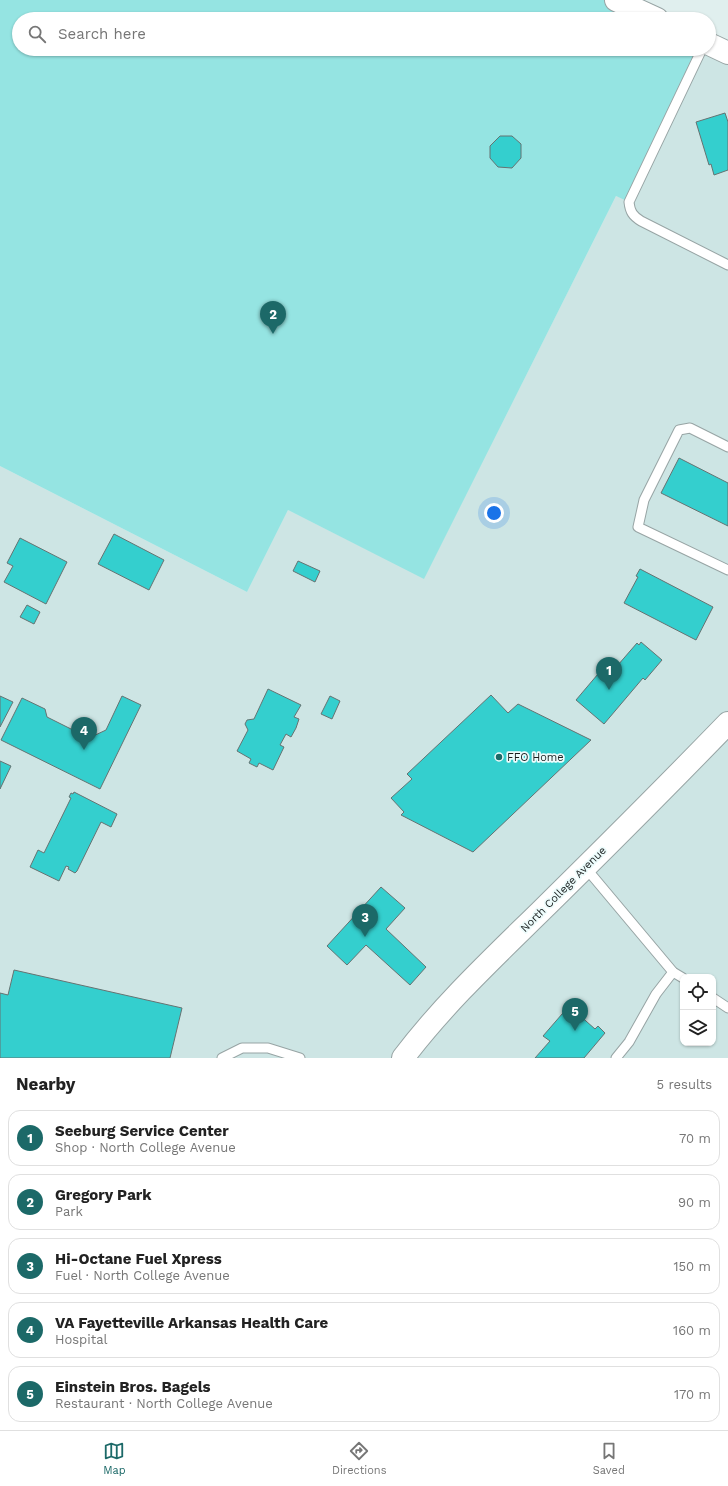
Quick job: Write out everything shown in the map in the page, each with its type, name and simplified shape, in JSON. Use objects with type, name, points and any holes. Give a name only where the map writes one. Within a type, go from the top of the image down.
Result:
[{"type":"main road","points":[[616,0],[642,12]]},
{"type":"main road","points":[[716,47],[728,53]]},
{"type":"main road","name":"North College Avenue","points":[[403,1058],[421,1034],[494,957],[681,773],[728,723]]},
{"type":"lane","points":[[699,56],[629,202],[633,216],[728,265]]},
{"type":"lane","points":[[728,447],[690,428],[678,430],[644,500],[638,527],[728,570]]},
{"type":"lane","points":[[586,867],[673,972],[680,976]]},
{"type":"lane","points":[[616,1058],[629,1042],[656,994],[673,972]]},
{"type":"lane","points":[[716,1000],[728,1008]]},
{"type":"lane","points":[[222,1058],[242,1048],[268,1048],[300,1058]]},
{"type":"shaded area","points":[[0,0],[616,0],[642,12],[12,12],[12,56],[699,56],[629,202],[616,196],[424,579],[288,510],[247,592],[0,466]]},
{"type":"shaded area","points":[[716,51],[728,53],[728,1058],[0,1058],[0,466],[247,592],[288,510],[424,578],[616,196],[629,201],[699,56],[716,56]]},
{"type":"building","points":[[725,113],[728,122],[728,170],[714,175],[711,164],[709,165],[696,122]]},
{"type":"building","points":[[500,136],[512,136],[521,144],[521,158],[512,168],[498,167],[490,158],[490,146]]},
{"type":"building","points":[[679,458],[728,483],[728,526],[661,493]]},
{"type":"building","points":[[114,534],[164,560],[149,590],[98,564]]},
{"type":"building","points":[[20,538],[67,562],[46,604],[4,582],[13,566],[7,563]]},
{"type":"building","points":[[298,561],[320,571],[315,582],[293,571]]},
{"type":"building","points":[[640,569],[713,607],[696,640],[624,603],[638,577],[636,576]]},
{"type":"building","points":[[27,605],[40,612],[34,624],[20,617]]},
{"type":"building","points":[[641,642],[662,660],[645,680],[643,678],[604,724],[576,700],[598,674],[605,680],[637,643],[639,645]]},
{"type":"building","points":[[268,689],[301,705],[294,717],[299,719],[296,728],[291,737],[286,734],[280,745],[284,747],[273,770],[259,763],[257,767],[249,763],[251,759],[237,751],[248,730],[245,724],[247,720],[254,719]]},
{"type":"building","name":"FFO Home","points":[[491,695],[508,713],[518,704],[591,740],[473,852],[401,815],[404,812],[391,798],[412,779],[407,774]]},
{"type":"building","points":[[0,696],[13,702],[0,727]]},
{"type":"building","points":[[122,696],[141,705],[100,789],[1,740],[22,698],[45,709],[47,717],[89,738],[106,730]]},
{"type":"building","points":[[330,696],[340,701],[332,719],[321,714]]},
{"type":"building","points":[[0,761],[11,766],[0,789]]},
{"type":"building","points":[[74,792],[117,814],[111,827],[101,822],[77,871],[75,873],[66,866],[59,881],[30,867],[38,850],[44,853],[71,798],[69,797],[71,793],[73,794]]},
{"type":"building","points":[[381,887],[405,908],[386,929],[426,967],[410,985],[366,945],[347,965],[327,946]]},
{"type":"building","points":[[14,970],[182,1008],[170,1058],[0,1058],[0,993],[8,995]]},
{"type":"building","points":[[569,1006],[595,1029],[598,1026],[605,1033],[584,1058],[535,1058],[550,1041],[543,1036]]},
{"type":"place","name":"Gregory Park","points":[[273,334]]},
{"type":"place","name":"Seeburg Service Center","points":[[609,690]]},
{"type":"place","name":"VA Fayetteville Arkansas Health Care","points":[[84,750]]},
{"type":"place","name":"FFO Home","points":[[499,757]]},
{"type":"place","name":"Hi-Octane Fuel Xpress","points":[[365,937]]},
{"type":"place","name":"Einstein Bros. Bagels","points":[[575,1031]]}]
